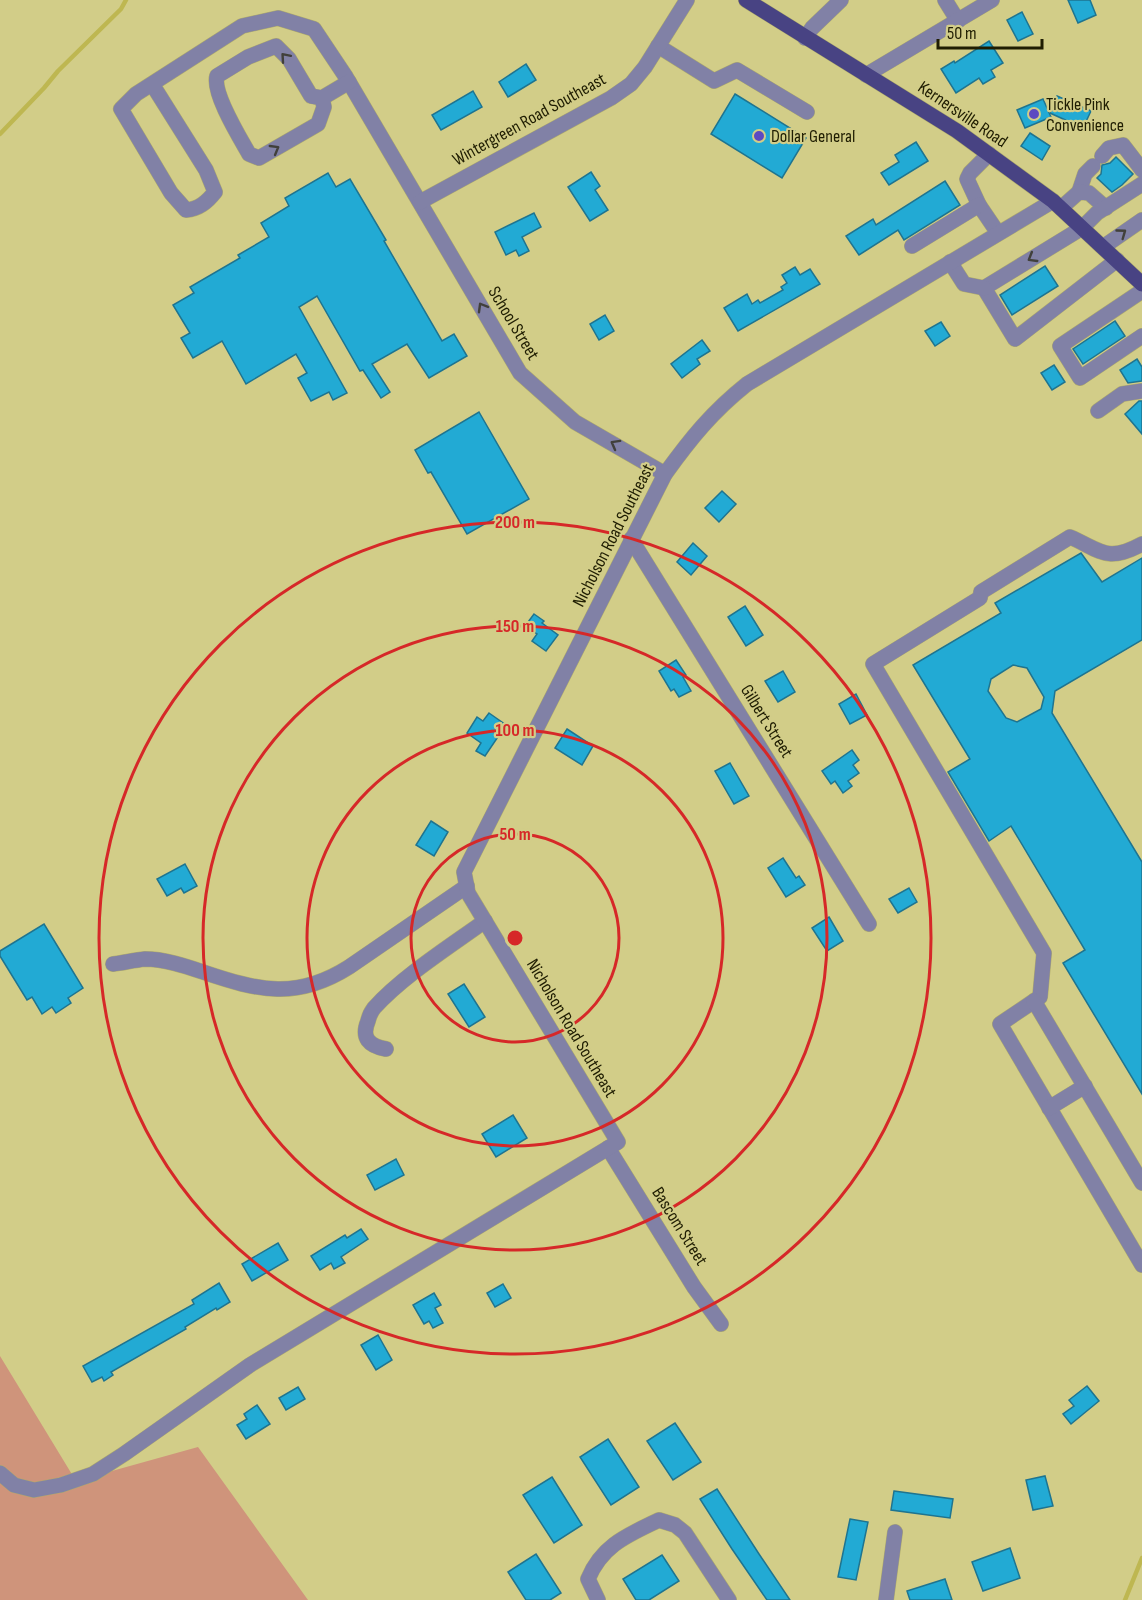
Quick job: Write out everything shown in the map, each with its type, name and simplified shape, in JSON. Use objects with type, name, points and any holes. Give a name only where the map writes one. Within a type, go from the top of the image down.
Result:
[{"type":"main road","name":"Kernersville Road","points":[[746,0],[957,131],[1057,204],[1142,284]]},
{"type":"street","name":"Wintergreen Road Southeast","points":[[420,202],[611,98],[631,84],[687,0]]},
{"type":"street","points":[[806,38],[812,28],[841,0]]},
{"type":"street","points":[[945,0],[958,21]]},
{"type":"street","points":[[866,75],[992,0]]},
{"type":"street","name":"School Street","points":[[152,84],[242,26],[278,18],[314,29],[350,82],[520,373],[575,423],[665,474]]},
{"type":"street","points":[[322,98],[324,107],[318,124],[259,158],[249,154],[218,95],[215,84],[217,76],[248,57],[276,46],[289,59],[311,96],[322,98],[350,82]]},
{"type":"street","points":[[658,46],[714,81],[737,70],[807,112]]},
{"type":"street","points":[[152,84],[206,170],[215,192],[195,210],[186,210],[171,193],[121,109],[136,94],[152,84]]},
{"type":"street","points":[[1106,208],[1089,193],[1079,192],[1085,174],[1109,148],[1123,145],[1142,170]]},
{"type":"street","points":[[989,154],[967,179],[979,205],[998,233]]},
{"type":"street","points":[[950,262],[964,284],[984,288],[1082,228],[1097,213],[1142,184]]},
{"type":"street","name":"Nicholson Road Southeast","points":[[608,1148],[618,1142],[468,893],[464,872],[665,474],[689,440],[719,406],[747,384],[998,233],[1079,192]]},
{"type":"street","points":[[912,246],[979,205]]},
{"type":"street","points":[[1103,248],[1142,219]]},
{"type":"street","points":[[984,288],[1015,339],[1117,260]]},
{"type":"street","points":[[1142,291],[1060,346],[1080,378],[1142,336]]},
{"type":"street","points":[[1098,411],[1122,394],[1142,391]]},
{"type":"street","points":[[1142,544],[1128,552],[1104,554],[1070,537],[981,592],[981,598],[873,664],[1044,953],[1041,997],[1000,1024],[1142,1265]]},
{"type":"street","name":"Gilbert Street","points":[[631,539],[869,924]]},
{"type":"street","points":[[113,964],[146,959],[180,964],[251,987],[276,989],[309,986],[331,978],[349,967],[467,886]]},
{"type":"street","points":[[386,1049],[376,1048],[368,1042],[365,1035],[372,1010],[412,975],[485,921]]},
{"type":"street","points":[[1034,1001],[1142,1183]]},
{"type":"street","points":[[1049,1108],[1084,1086]]},
{"type":"street","points":[[0,1473],[14,1485],[34,1490],[61,1485],[93,1474],[250,1365],[608,1148]]},
{"type":"street","name":"Bascom Street","points":[[608,1148],[694,1287],[721,1324]]},
{"type":"street","points":[[598,1600],[588,1579],[594,1564],[604,1551],[659,1520],[675,1525],[685,1533],[729,1600]]},
{"type":"street","points":[[886,1600],[895,1533]]},
{"type":"shaded area","points":[[0,1356],[76,1481],[198,1447],[308,1600],[0,1600]]},
{"type":"building","points":[[1068,0],[1090,0],[1096,15],[1078,23]]},
{"type":"building","points":[[1022,12],[1033,34],[1018,41],[1007,20]]},
{"type":"building","points":[[989,41],[1003,63],[991,70],[995,77],[983,84],[979,78],[956,93],[941,69],[954,61],[955,63]]},
{"type":"building","points":[[526,64],[536,80],[508,97],[499,82]]},
{"type":"building","points":[[473,91],[482,107],[441,130],[432,115]]},
{"type":"building","name":"Dollar General","points":[[735,94],[806,138],[782,178],[711,134]]},
{"type":"building","points":[[1057,96],[1091,111],[1083,128],[1050,113]]},
{"type":"building","points":[[1043,99],[1051,117],[1025,128],[1017,110]]},
{"type":"building","points":[[1030,133],[1050,146],[1042,160],[1021,146]]},
{"type":"building","points":[[916,142],[928,161],[889,185],[881,173],[899,162],[895,155]]},
{"type":"building","points":[[1116,157],[1133,174],[1112,192],[1097,178],[1101,174],[1102,165],[1110,163]]},
{"type":"building","points":[[591,172],[600,186],[595,190],[608,210],[590,221],[568,187]]},
{"type":"building","points":[[328,173],[336,187],[350,179],[442,341],[454,334],[467,356],[429,378],[407,344],[372,364],[390,392],[381,398],[363,370],[360,371],[317,296],[299,307],[347,393],[333,400],[329,392],[311,401],[298,378],[307,373],[296,354],[246,384],[222,341],[193,358],[181,338],[190,333],[173,305],[194,293],[190,287],[240,258],[238,255],[269,237],[261,223],[289,206],[285,198]]},
{"type":"building","points":[[945,181],[960,205],[904,240],[898,230],[859,255],[846,236],[873,219],[876,225]]},
{"type":"building","points":[[534,213],[541,227],[522,237],[529,251],[519,256],[516,250],[506,255],[495,232]]},
{"type":"building","points":[[1045,266],[1058,286],[1012,315],[1000,295]]},
{"type":"building","points":[[795,267],[800,275],[810,269],[820,284],[738,331],[724,308],[747,294],[752,304],[758,300],[760,303],[783,290],[781,287],[787,283],[782,275]]},
{"type":"building","points":[[605,315],[614,331],[599,340],[590,324]]},
{"type":"building","points":[[1115,321],[1125,336],[1083,364],[1073,349]]},
{"type":"building","points":[[941,322],[950,336],[935,346],[925,331]]},
{"type":"building","points":[[702,340],[710,351],[697,359],[700,364],[682,378],[671,364]]},
{"type":"building","points":[[1137,359],[1142,367],[1142,381],[1128,383],[1120,370]]},
{"type":"building","points":[[1054,365],[1065,382],[1052,390],[1041,373]]},
{"type":"building","points":[[1139,401],[1142,401],[1142,434],[1125,414]]},
{"type":"building","points":[[479,412],[529,499],[467,534],[431,472],[428,473],[415,450]]},
{"type":"building","points":[[722,491],[736,504],[719,522],[705,508]]},
{"type":"building","points":[[693,543],[707,556],[691,575],[677,562]]},
{"type":"building","points":[[1081,553],[1102,582],[1142,558],[1142,640],[1055,691],[1052,713],[1142,862],[1142,1094],[1063,963],[1085,950],[1011,826],[989,841],[948,772],[970,759],[913,665],[1001,613],[995,603]],"holes":[[[1013,665],[1027,668],[1044,697],[1041,709],[1017,722],[1006,718],[988,691],[991,679]]]},
{"type":"building","points":[[745,606],[763,635],[746,646],[728,617]]},
{"type":"building","points":[[534,614],[558,635],[546,651],[532,641],[537,634],[525,626]]},
{"type":"building","points":[[676,660],[686,675],[683,677],[691,691],[679,697],[674,689],[671,691],[659,671]]},
{"type":"building","points":[[783,671],[795,692],[778,702],[765,681]]},
{"type":"building","points":[[856,694],[867,715],[850,724],[839,704]]},
{"type":"building","points":[[489,713],[506,725],[485,756],[476,751],[481,743],[467,733],[477,717],[483,721]]},
{"type":"building","points":[[567,729],[593,746],[582,765],[555,748]]},
{"type":"building","points":[[852,750],[859,760],[853,765],[859,773],[848,781],[852,786],[843,793],[835,781],[831,784],[822,771]]},
{"type":"building","points":[[730,763],[749,796],[734,804],[715,771]]},
{"type":"building","points":[[431,821],[448,832],[434,856],[416,845]]},
{"type":"building","points":[[783,858],[796,878],[799,876],[805,885],[786,897],[768,868]]},
{"type":"building","points":[[185,864],[197,886],[184,893],[181,888],[167,896],[157,879]]},
{"type":"building","points":[[909,888],[917,902],[898,913],[889,899]]},
{"type":"building","points":[[829,917],[843,941],[827,951],[812,928]]},
{"type":"building","points":[[44,924],[83,988],[68,998],[71,1003],[56,1013],[52,1007],[42,1014],[32,997],[27,1000],[0,956],[0,951]]},
{"type":"building","points":[[464,984],[485,1017],[469,1027],[448,994]]},
{"type":"building","points":[[513,1115],[527,1138],[496,1157],[482,1134]]},
{"type":"building","points":[[396,1159],[404,1175],[375,1190],[367,1175]]},
{"type":"building","points":[[361,1229],[368,1239],[341,1257],[345,1263],[334,1269],[331,1263],[320,1270],[311,1256],[345,1235],[347,1238]]},
{"type":"building","points":[[278,1243],[288,1260],[252,1281],[242,1264]]},
{"type":"building","points":[[219,1283],[230,1302],[217,1310],[216,1308],[185,1327],[186,1329],[111,1372],[113,1375],[104,1381],[102,1377],[92,1382],[83,1366],[194,1304],[192,1300]]},
{"type":"building","points":[[503,1284],[511,1298],[495,1307],[487,1293]]},
{"type":"building","points":[[434,1293],[441,1305],[435,1308],[443,1323],[433,1328],[429,1321],[424,1324],[413,1305]]},
{"type":"building","points":[[378,1335],[392,1360],[376,1370],[361,1345]]},
{"type":"building","points":[[1087,1386],[1099,1401],[1071,1424],[1063,1414],[1074,1406],[1069,1400]]},
{"type":"building","points":[[298,1387],[305,1399],[286,1410],[279,1398]]},
{"type":"building","points":[[257,1405],[270,1424],[246,1439],[237,1425],[247,1419],[244,1414]]},
{"type":"building","points":[[675,1423],[701,1462],[673,1480],[647,1441]]},
{"type":"building","points":[[608,1439],[639,1487],[611,1505],[580,1457]]},
{"type":"building","points":[[1045,1476],[1053,1506],[1033,1510],[1026,1480]]},
{"type":"building","points":[[552,1477],[582,1525],[554,1543],[523,1495]]},
{"type":"building","points":[[717,1489],[790,1600],[767,1600],[732,1549],[700,1499]]},
{"type":"building","points":[[894,1491],[953,1499],[950,1518],[891,1510]]},
{"type":"building","points":[[850,1519],[868,1522],[856,1580],[838,1577]]},
{"type":"building","points":[[1010,1548],[1020,1578],[983,1591],[972,1562]]},
{"type":"building","points":[[536,1554],[561,1593],[550,1600],[526,1600],[508,1572]]},
{"type":"building","points":[[662,1555],[679,1581],[649,1600],[636,1600],[623,1579]]},
{"type":"building","points":[[945,1579],[952,1600],[910,1600],[907,1591]]},
{"type":"waterway","points":[[0,134],[58,71],[121,9],[126,0]]},
{"type":"waterway","points":[[1125,1600],[1142,1558]]},
{"type":"place","name":"Tickle Pink Convenience","points":[[1034,114]]},
{"type":"place","name":"Dollar General","points":[[759,136]]}]
